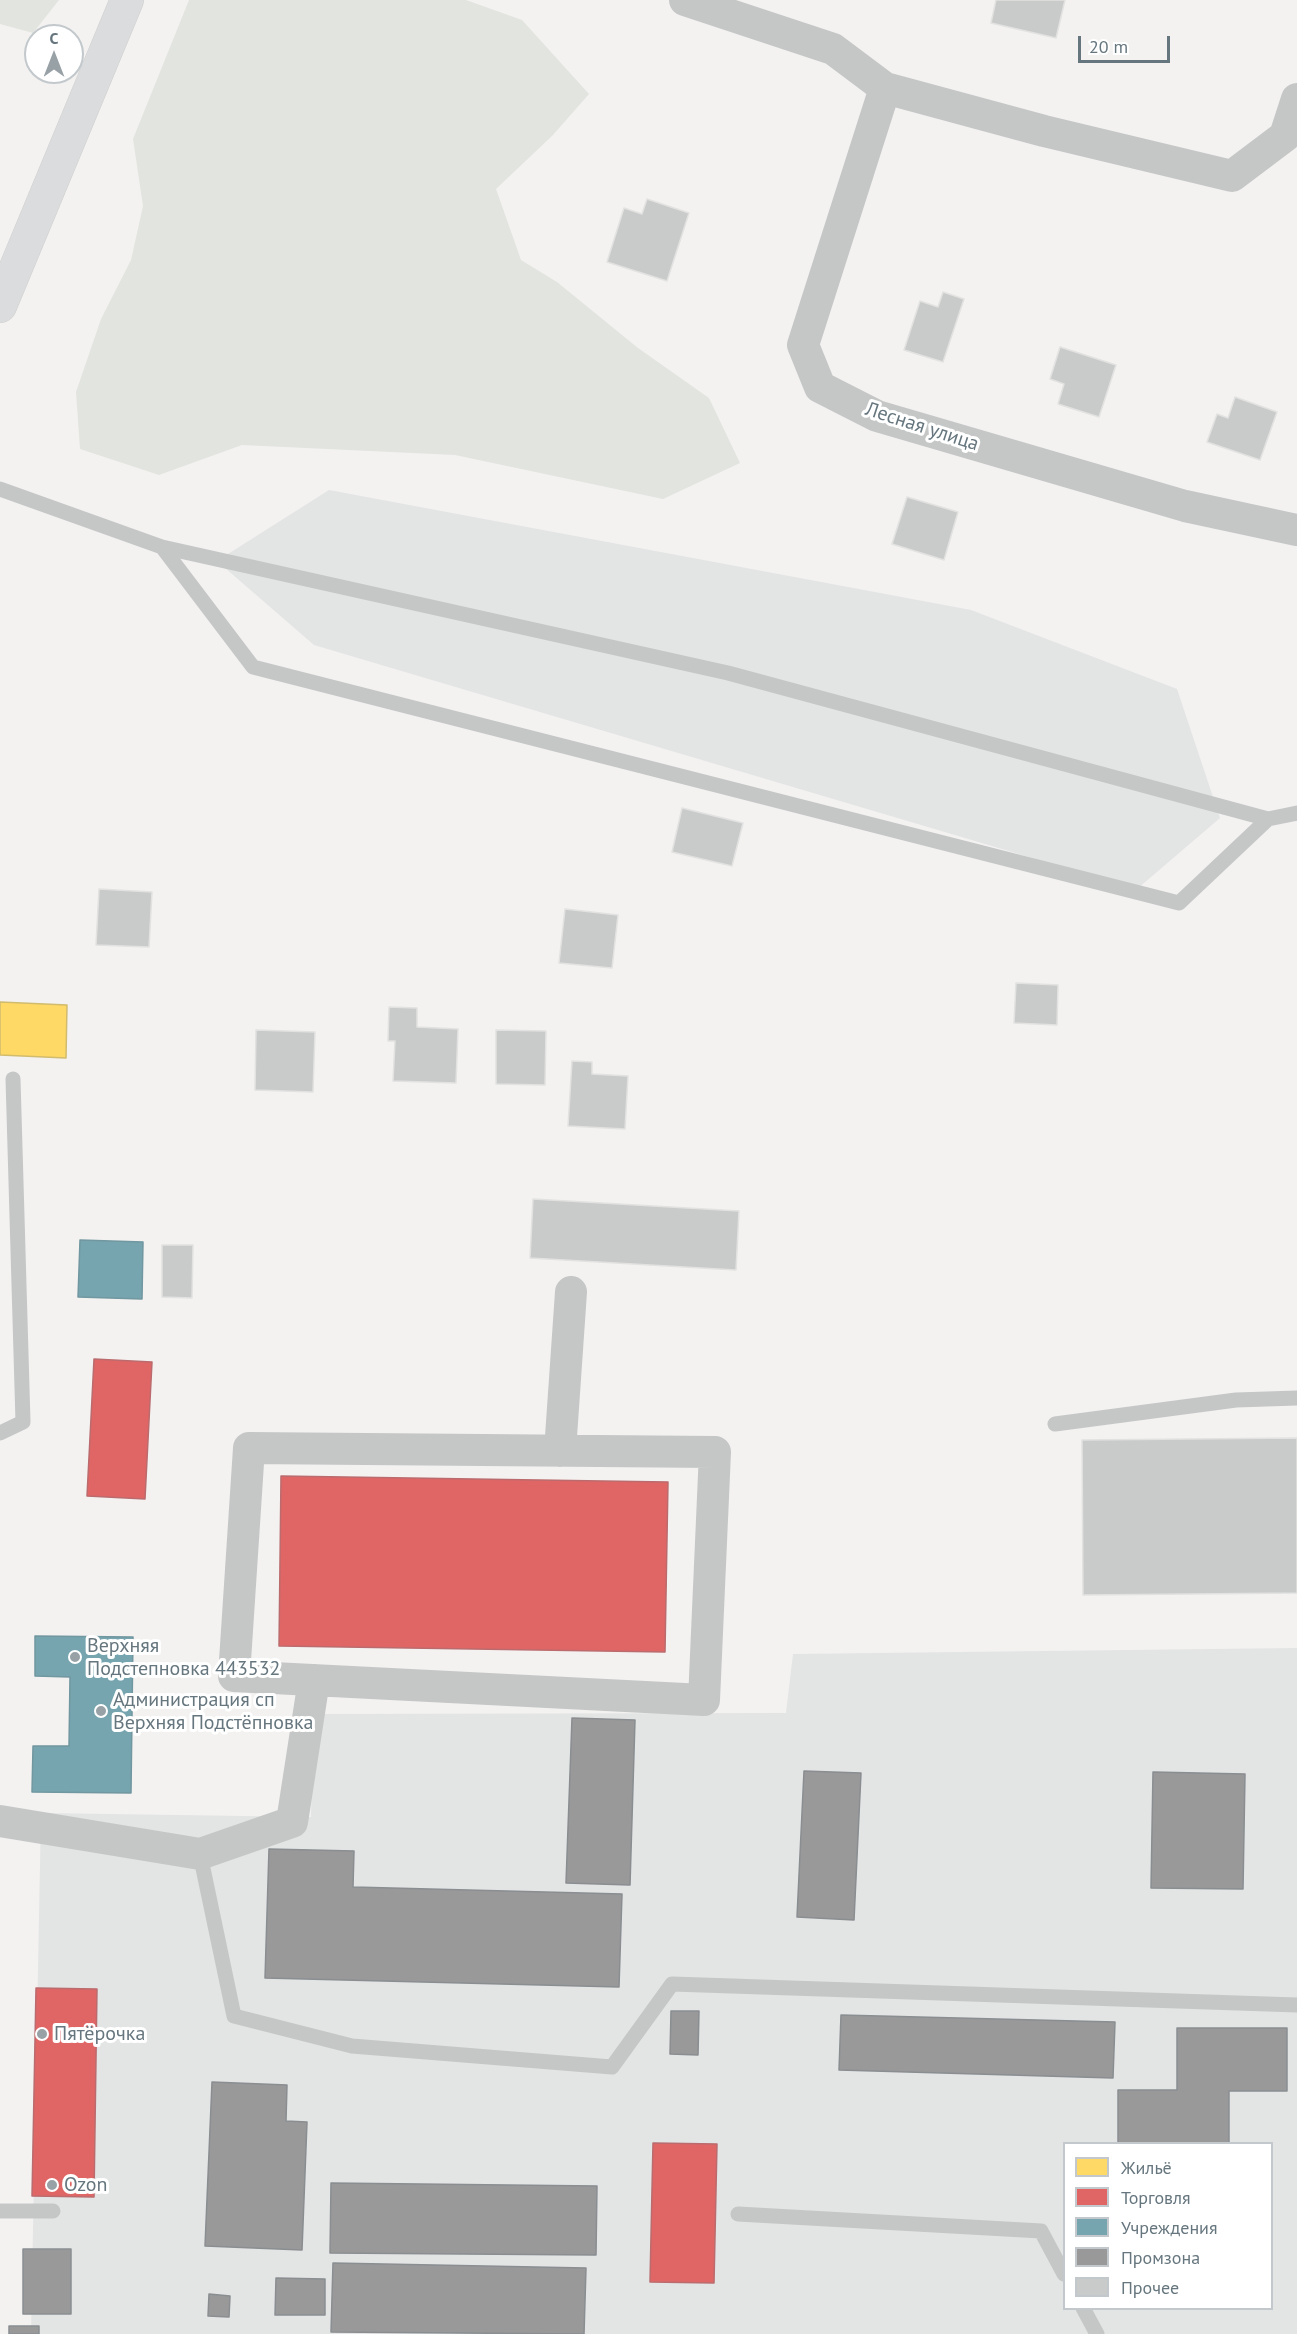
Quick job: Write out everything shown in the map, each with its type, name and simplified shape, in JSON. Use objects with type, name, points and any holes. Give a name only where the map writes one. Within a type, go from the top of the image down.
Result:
[{"type":"street","points":[[0,306],[127,0]]},
{"type":"street","points":[[685,0],[833,49],[885,88],[1044,131],[1232,176],[1285,136],[1297,99]]},
{"type":"street","name":"Лесная улица","points":[[885,88],[803,345],[820,387],[877,416],[1185,506],[1297,530]]},
{"type":"street","points":[[560,1451],[571,1292]]},
{"type":"street","points":[[249,1448],[715,1452],[704,1700],[315,1680],[234,1676],[249,1448]]},
{"type":"street","points":[[0,1821],[200,1854],[292,1822],[315,1680]]},
{"type":"lane","points":[[0,489],[162,547],[728,674],[1268,819],[1297,813]]},
{"type":"lane","points":[[162,547],[253,667],[1179,903],[1268,819]]},
{"type":"lane","points":[[0,1433],[23,1422],[13,1079]]},
{"type":"lane","points":[[1055,1424],[1236,1400],[1297,1398]]},
{"type":"lane","points":[[200,1854],[234,2016],[352,2046],[612,2067],[672,1984],[1297,2005]]},
{"type":"lane","points":[[0,2211],[53,2211]]},
{"type":"lane","points":[[738,2214],[1041,2231],[1063,2270]]},
{"type":"lane","points":[[1084,2310],[1097,2334]]},
{"type":"shaded area","points":[[0,0],[59,0],[40,24],[24,24],[24,31],[0,24]]},
{"type":"shaded area","points":[[189,0],[466,0],[522,20],[589,94],[553,135],[496,189],[521,260],[557,282],[638,348],[709,398],[740,463],[663,499],[455,455],[242,445],[159,475],[80,449],[76,392],[101,319],[131,260],[143,206],[133,139]]},
{"type":"shaded area","points":[[329,490],[971,610],[1177,689],[1220,818],[1137,889],[314,645],[217,561]]},
{"type":"shaded area","points":[[1297,1648],[1297,2334],[31,2334],[41,1813],[311,1817],[313,1714],[786,1713],[793,1654]]},
{"type":"building: Жильё","points":[[0,1002],[67,1005],[66,1058],[0,1055]]},
{"type":"building: Торговля","points":[[94,1359],[152,1362],[145,1499],[87,1496]]},
{"type":"building: Торговля","points":[[281,1476],[668,1482],[665,1652],[279,1646]]},
{"type":"building: Торговля","points":[[36,1988],[97,1989],[94,2197],[32,2196]]},
{"type":"building: Торговля","points":[[653,2143],[717,2144],[714,2283],[650,2282]]},
{"type":"building: Учреждения","points":[[80,1240],[143,1242],[142,1299],[78,1297]]},
{"type":"building: Учреждения","name":"Администрация сп Верхняя Подстёпновка","points":[[35,1636],[133,1637],[131,1793],[32,1792],[33,1746],[69,1746],[70,1677],[35,1676]]},
{"type":"building: Промзона","points":[[572,1718],[635,1720],[630,1885],[566,1883]]},
{"type":"building: Промзона","points":[[804,1771],[861,1773],[854,1920],[797,1917]]},
{"type":"building: Промзона","points":[[1153,1772],[1245,1774],[1243,1889],[1151,1888]]},
{"type":"building: Промзона","points":[[269,1849],[354,1851],[353,1887],[622,1894],[619,1987],[265,1978]]},
{"type":"building: Промзона","points":[[671,2011],[699,2011],[698,2055],[670,2054]]},
{"type":"building: Промзона","points":[[841,2015],[1115,2022],[1113,2078],[839,2070]]},
{"type":"building: Промзона","points":[[1177,2028],[1287,2028],[1287,2091],[1229,2091],[1229,2142],[1118,2142],[1118,2090],[1177,2090]]},
{"type":"building: Промзона","points":[[212,2082],[287,2085],[286,2121],[307,2122],[302,2250],[205,2246]]},
{"type":"building: Промзона","points":[[331,2183],[597,2186],[596,2255],[330,2253]]},
{"type":"building: Промзона","points":[[23,2249],[71,2249],[71,2314],[23,2314]]},
{"type":"building: Промзона","points":[[333,2263],[586,2268],[584,2334],[331,2332]]},
{"type":"building: Промзона","points":[[276,2278],[325,2279],[325,2315],[275,2315]]},
{"type":"building: Промзона","points":[[209,2294],[230,2296],[229,2317],[208,2316]]},
{"type":"building: Промзона","points":[[9,2326],[39,2326],[39,2334],[9,2334]]},
{"type":"building: Прочее","points":[[996,0],[1065,0],[1056,38],[991,23]]},
{"type":"building: Прочее","points":[[647,199],[689,213],[667,281],[607,262],[624,208],[642,214]]},
{"type":"building: Прочее","points":[[943,292],[964,299],[943,362],[904,350],[920,301],[938,307]]},
{"type":"building: Прочее","points":[[1060,347],[1116,365],[1099,417],[1058,404],[1064,384],[1050,379]]},
{"type":"building: Прочее","points":[[1235,397],[1277,412],[1260,460],[1207,442],[1217,414],[1228,418]]},
{"type":"building: Прочее","points":[[907,497],[958,512],[944,560],[892,544]]},
{"type":"building: Прочее","points":[[682,808],[743,823],[732,866],[672,852]]},
{"type":"building: Прочее","points":[[99,889],[152,892],[149,947],[96,945]]},
{"type":"building: Прочее","points":[[565,909],[618,915],[612,968],[559,963]]},
{"type":"building: Прочее","points":[[1016,983],[1058,985],[1057,1025],[1014,1023]]},
{"type":"building: Прочее","points":[[389,1007],[417,1008],[417,1027],[458,1029],[456,1083],[393,1081],[395,1041],[388,1041]]},
{"type":"building: Прочее","points":[[256,1030],[315,1032],[313,1092],[255,1090]]},
{"type":"building: Прочее","points":[[496,1030],[546,1031],[545,1085],[496,1084]]},
{"type":"building: Прочее","points":[[572,1061],[592,1062],[592,1074],[628,1076],[625,1129],[568,1126]]},
{"type":"building: Прочее","points":[[533,1199],[739,1211],[736,1270],[530,1258]]},
{"type":"building: Прочее","points":[[162,1245],[193,1245],[192,1298],[162,1297]]},
{"type":"building: Прочее","points":[[1297,1438],[1297,1593],[1083,1595],[1082,1440]]},
{"type":"place","name":"Верхняя Подстепновка 443532","points":[[75,1657]]},
{"type":"place","name":"Администрация сп Верхняя Подстёпновка","points":[[101,1711]]},
{"type":"place","name":"Пятёрочка","points":[[42,2034]]},
{"type":"place","name":"Ozon","points":[[52,2185]]}]
